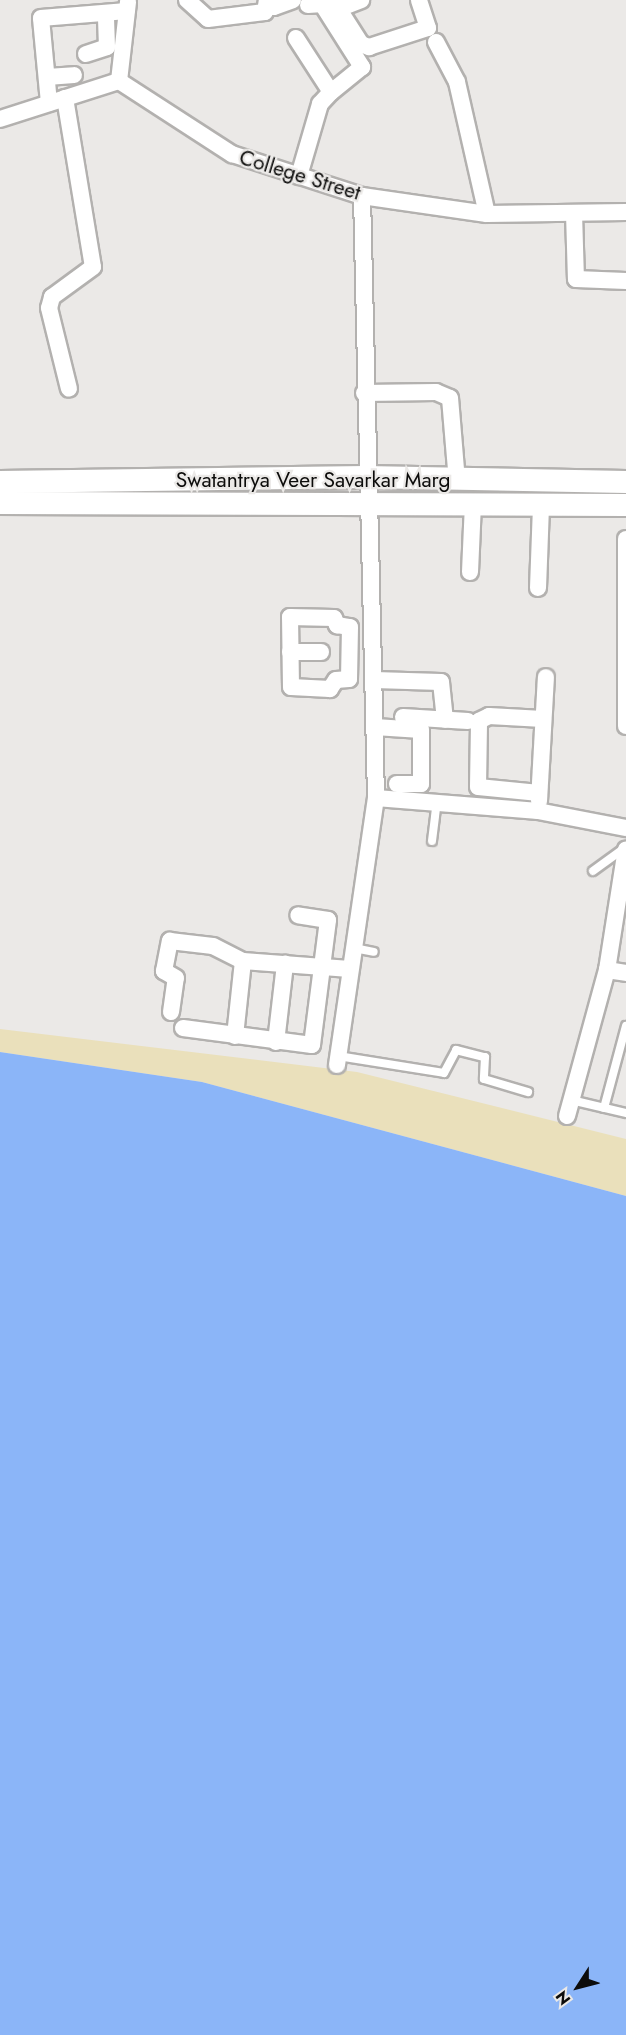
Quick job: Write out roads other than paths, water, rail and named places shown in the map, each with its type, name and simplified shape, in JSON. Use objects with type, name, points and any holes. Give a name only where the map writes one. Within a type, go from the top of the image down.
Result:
[{"type":"main road","name":"Swatantrya Veer Savarkar Marg","points":[[0,482],[365,477],[457,481],[626,482]]},
{"type":"main road","name":"Swatantrya Veer Savarkar Marg","points":[[0,503],[368,501],[626,505]]},
{"type":"street","points":[[187,0],[212,19],[265,12],[269,0]]},
{"type":"street","points":[[269,0],[273,6],[300,3],[322,4],[362,67],[320,104],[299,176]]},
{"type":"street","points":[[361,0],[335,4],[361,44],[369,47],[428,28],[418,0]]},
{"type":"street","points":[[0,119],[57,101],[119,81],[128,6],[106,13],[41,18],[46,77],[57,101],[93,267],[52,297],[49,308],[69,389]]},
{"type":"street","points":[[86,54],[107,48],[106,13]]},
{"type":"street","points":[[296,38],[331,92]]},
{"type":"street","points":[[436,42],[457,82],[487,214]]},
{"type":"street","points":[[46,77],[74,75]]},
{"type":"street","name":"College Street","points":[[119,81],[232,154],[362,196],[487,214],[626,212]]},
{"type":"street","points":[[337,1060],[376,798],[368,501],[365,477],[362,196]]},
{"type":"street","points":[[574,213],[576,279],[626,281]]},
{"type":"street","points":[[364,393],[436,392],[450,399],[457,481]]},
{"type":"street","points":[[470,572],[473,503]]},
{"type":"street","points":[[538,588],[541,505]]},
{"type":"street","points":[[626,539],[626,726]]},
{"type":"street","points":[[294,616],[334,618],[337,625],[349,626],[350,678],[336,680],[330,689],[291,687],[290,652],[294,616]]},
{"type":"street","points":[[290,652],[321,652]]},
{"type":"street","points":[[350,652],[373,653]]},
{"type":"street","points":[[538,811],[546,677]]},
{"type":"street","points":[[374,680],[441,682],[446,688],[445,720]]},
{"type":"street","points":[[539,793],[478,787],[479,721],[489,716],[543,719]]},
{"type":"street","points":[[375,721],[468,721]]},
{"type":"street","points":[[375,721],[422,730],[422,784],[397,784]]},
{"type":"street","points":[[376,798],[538,811],[626,828]]},
{"type":"street","points":[[569,1108],[607,970],[623,894],[625,856]]},
{"type":"street","points":[[183,1028],[276,1042],[313,1043],[328,918],[298,915]]},
{"type":"street","points":[[171,1012],[176,978],[164,971],[170,941],[213,946],[243,961],[350,969]]},
{"type":"street","points":[[235,1036],[243,961]]},
{"type":"street","points":[[276,1042],[285,964]]},
{"type":"street","points":[[607,970],[626,973]]},
{"type":"lane","points":[[432,841],[437,803]]},
{"type":"lane","points":[[593,872],[625,856]]},
{"type":"lane","points":[[354,948],[374,952]]},
{"type":"lane","points":[[604,1108],[626,1026]]},
{"type":"lane","points":[[337,1060],[444,1073],[456,1050],[485,1057],[484,1079],[528,1092]]},
{"type":"lane","points":[[569,1108],[604,1108],[626,1113]]},
{"type":"water","points":[[0,1052],[202,1082],[626,1196],[626,2035],[0,2035]]}]
